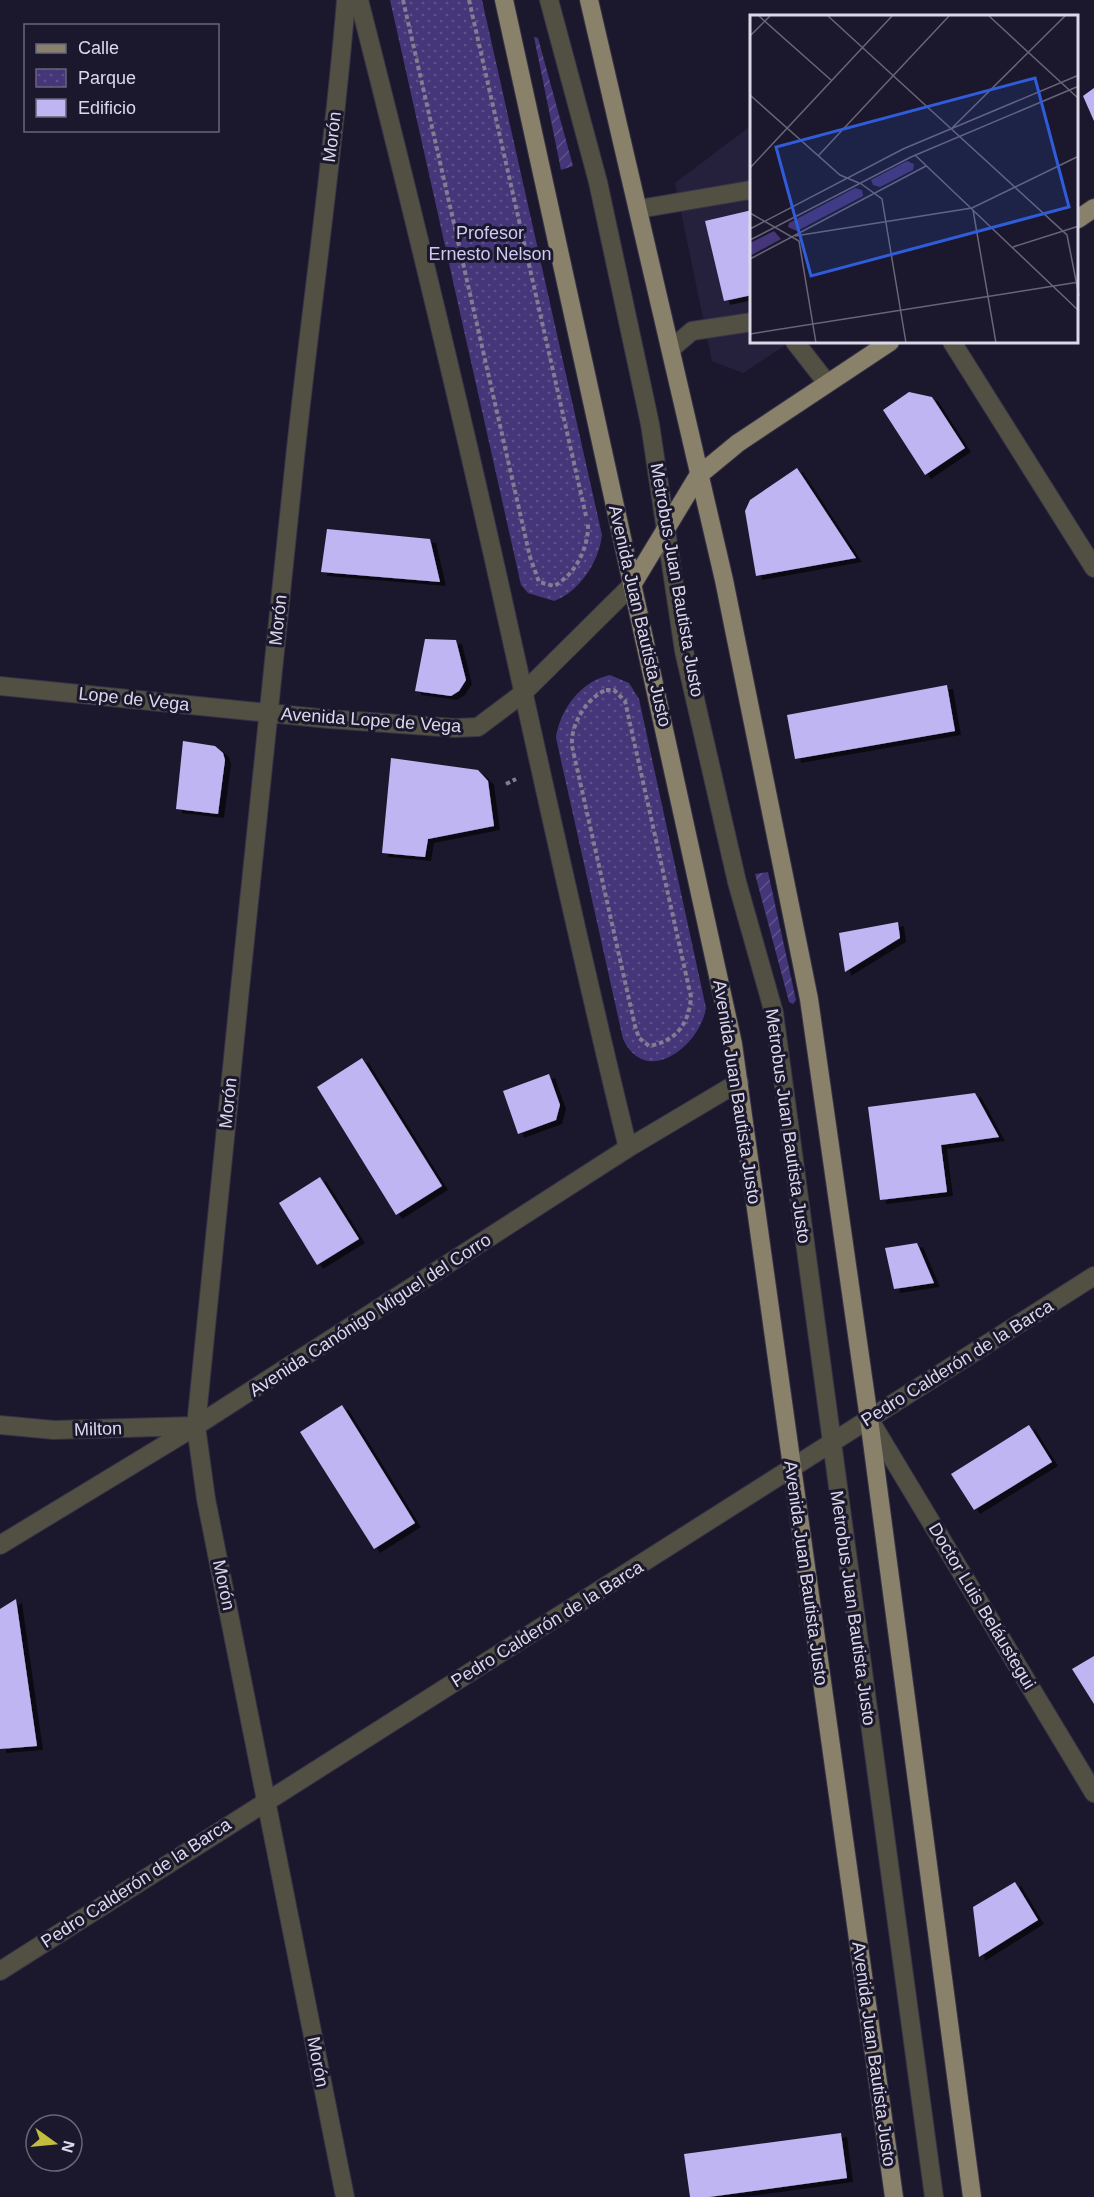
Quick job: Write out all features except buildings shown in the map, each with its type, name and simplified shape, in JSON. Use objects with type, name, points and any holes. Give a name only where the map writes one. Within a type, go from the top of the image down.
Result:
[{"type":"main road","name":"Avenida Juan Bautista Justo","points":[[504,0],[721,982],[738,1082],[894,2197]]},
{"type":"main road","points":[[590,0],[698,476],[724,580],[809,999],[869,1419],[972,2197]]},
{"type":"main road","points":[[1079,218],[1094,208]]},
{"type":"main road","name":"Avenida Lope de Vega","points":[[632,585],[698,476],[738,443],[888,344]]},
{"type":"street","name":"Morón","points":[[345,2197],[206,1499],[196,1426],[268,713],[346,0]]},
{"type":"street","points":[[359,0],[424,256],[522,694],[628,1148]]},
{"type":"street","name":"Metrobus Juan Bautista Justo","points":[[549,0],[601,194],[650,424],[668,529],[684,651],[736,882],[774,1013],[934,2197]]},
{"type":"street","points":[[639,209],[750,190]]},
{"type":"street","points":[[670,349],[692,331],[750,321]]},
{"type":"street","points":[[797,344],[827,383]]},
{"type":"street","points":[[953,344],[1094,567]]},
{"type":"street","name":"Avenida Lope de Vega","points":[[268,713],[478,727],[522,694],[632,585]]},
{"type":"street","name":"Lope de Vega","points":[[0,686],[268,713]]},
{"type":"street","name":"Avenida Canónigo Miguel del Corro","points":[[0,1545],[196,1426],[628,1148],[738,1082]]},
{"type":"street","name":"Pedro Calderón de la Barca","points":[[0,1971],[1094,1276]]},
{"type":"street","name":"Doctor Luis Beláustegui","points":[[869,1419],[1094,1793]]},
{"type":"street","name":"Milton","points":[[0,1425],[54,1430],[196,1426]]},
{"type":"path","points":[[403,0],[534,572],[540,582],[554,586],[562,582],[585,550],[589,538],[588,522],[576,481],[469,0]]},
{"type":"path","points":[[614,690],[621,694],[625,701],[691,997],[690,1011],[684,1026],[658,1044],[649,1046],[639,1038],[635,1026],[572,746],[571,733],[574,724],[597,693],[614,690]]},
{"type":"shaded area","points":[[750,127],[750,344],[787,344],[743,373],[712,361],[675,183]]},
{"type":"green space","name":"Profesor Ernesto Nelson","points":[[390,0],[482,0],[602,535],[597,555],[586,575],[572,591],[554,601],[528,593],[521,585]]},
{"type":"green space","points":[[534,37],[538,38],[573,166],[561,170]]},
{"type":"green space","points":[[610,675],[629,683],[639,699],[706,1008],[702,1022],[694,1036],[671,1056],[658,1061],[645,1060],[633,1053],[623,1039],[556,738],[562,717],[574,698],[590,683]]},
{"type":"green space","points":[[768,872],[796,1000],[793,1004],[789,1002],[755,874]]}]
